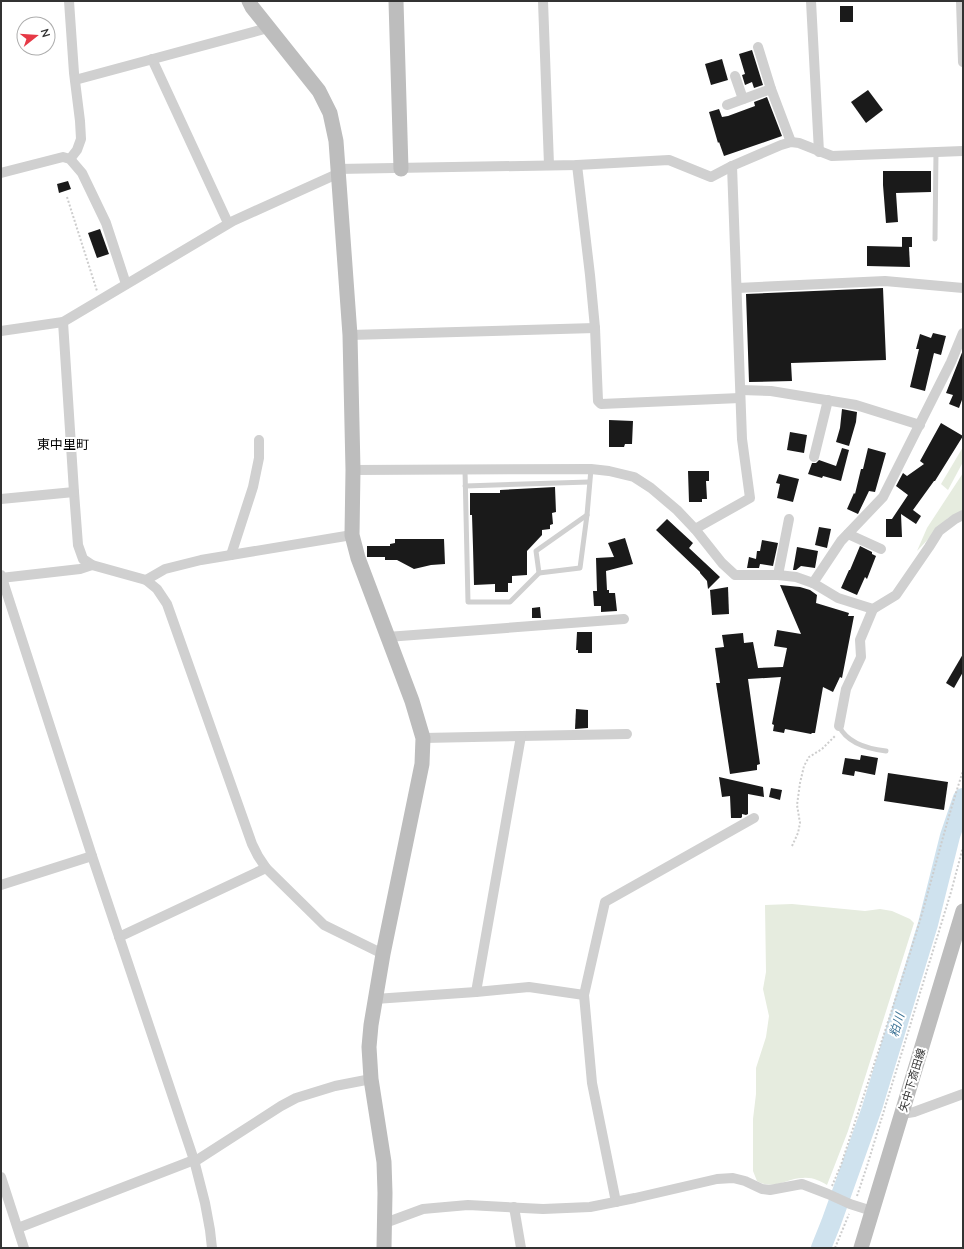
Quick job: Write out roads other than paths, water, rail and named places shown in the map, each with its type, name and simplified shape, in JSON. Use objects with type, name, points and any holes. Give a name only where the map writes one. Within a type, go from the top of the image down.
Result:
[{"type":"street","points":[[69,1],[81,139],[77,150],[70,159]]},
{"type":"street","points":[[249,1],[268,28],[318,91],[330,113],[336,141],[337,172],[350,335],[353,470],[352,535],[358,558],[412,701],[424,738],[422,764],[383,954],[371,1025],[369,1047],[371,1079],[384,1162],[386,1192],[384,1248]]},
{"type":"street","points":[[396,1],[401,169]]},
{"type":"street","points":[[543,1],[548,165]]},
{"type":"street","points":[[811,1],[819,152]]},
{"type":"street","points":[[961,1],[963,62]]},
{"type":"street","points":[[75,80],[268,28]]},
{"type":"street","points":[[758,47],[771,89],[791,142]]},
{"type":"street","points":[[152,59],[228,223]]},
{"type":"street","points":[[735,76],[743,99]]},
{"type":"street","points":[[728,105],[771,89]]},
{"type":"street","points":[[1,331],[63,322],[228,223],[337,172],[577,165],[669,160],[711,177],[732,166],[791,142],[799,143],[832,156],[963,151]]},
{"type":"street","points":[[1,173],[62,157],[70,159],[82,174],[106,222],[126,284]]},
{"type":"street","points":[[577,165],[595,328],[598,401],[601,404],[771,391],[856,405],[920,424]]},
{"type":"street","points":[[695,529],[750,498],[742,439],[732,166]]},
{"type":"street","points":[[737,288],[885,280],[963,288]]},
{"type":"street","points":[[63,322],[78,545],[83,559],[92,565],[146,580],[157,589],[167,604],[250,839],[258,856],[266,868],[324,926],[383,954]]},
{"type":"street","points":[[350,335],[595,328]]},
{"type":"street","points":[[813,582],[841,541],[883,497],[952,362],[963,333]]},
{"type":"street","points":[[814,457],[828,400]]},
{"type":"street","points":[[231,555],[253,487],[259,458],[259,440]]},
{"type":"street","points":[[353,470],[591,469],[609,471],[634,477],[651,488],[677,510],[735,575],[778,575],[796,577],[813,582],[838,598],[873,609]]},
{"type":"street","points":[[1,499],[74,492]]},
{"type":"street","points":[[838,726],[846,689],[861,657],[860,640],[873,609],[896,595],[939,531],[963,515]]},
{"type":"street","points":[[778,575],[789,519]]},
{"type":"street","points":[[848,534],[881,549]]},
{"type":"street","points":[[146,580],[165,569],[201,560],[352,535]]},
{"type":"street","points":[[92,565],[80,569],[1,577],[118,937],[194,1161],[205,1203],[212,1248]]},
{"type":"street","points":[[387,637],[624,620]]},
{"type":"street","points":[[424,738],[627,734]]},
{"type":"street","points":[[476,992],[521,736]]},
{"type":"street","points":[[616,1202],[592,1083],[584,995],[605,902],[754,818]]},
{"type":"street","points":[[1,885],[92,856]]},
{"type":"street","points":[[118,937],[266,868]]},
{"type":"street","name":"矢中下斎田線","points":[[861,1248],[963,911]]},
{"type":"street","points":[[375,999],[529,987],[584,995]]},
{"type":"street","points":[[18,1228],[194,1161],[296,1098],[335,1086],[371,1079]]},
{"type":"street","points":[[902,1114],[914,1112],[963,1094]]},
{"type":"street","points":[[1,1177],[24,1248]]},
{"type":"street","points":[[386,1223],[423,1209],[468,1205],[543,1209],[590,1207],[717,1179],[733,1178],[762,1189],[770,1190],[802,1184],[872,1211]]},
{"type":"street","points":[[514,1207],[521,1248]]},
{"type":"lane","points":[[935,239],[936,152]]},
{"type":"lane","points":[[465,470],[468,602],[510,602],[539,573],[580,568],[591,469]]},
{"type":"lane","points":[[465,486],[589,482]]},
{"type":"lane","points":[[539,573],[536,551],[587,515]]},
{"type":"lane","points":[[838,726],[842,734],[855,742],[872,750],[886,751]]},
{"type":"waterway","name":"粕川","points":[[821,1248],[872,1108],[928,924],[950,836],[963,798]]},
{"type":"district","name":"東中里町","points":[[63,444]]}]
